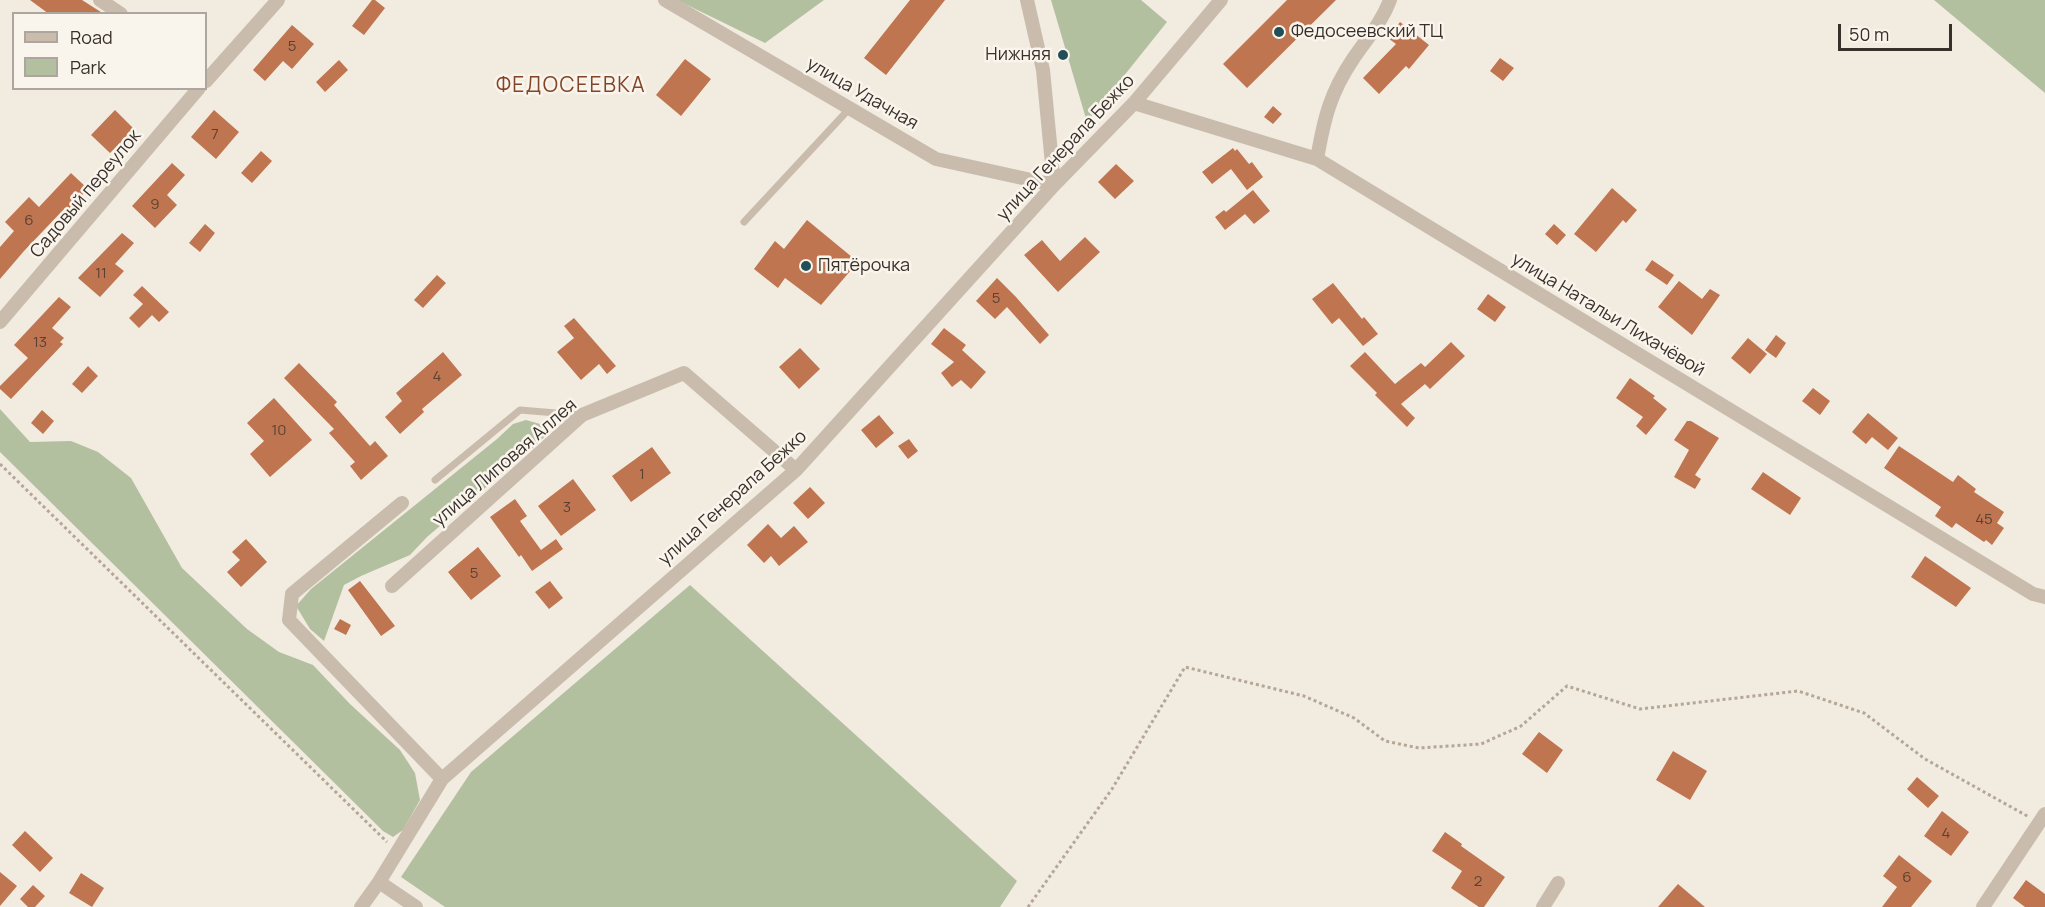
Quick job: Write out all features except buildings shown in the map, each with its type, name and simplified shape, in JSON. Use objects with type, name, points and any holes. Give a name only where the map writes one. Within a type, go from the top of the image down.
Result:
[{"type":"street","points":[[100,0],[118,12]]},
{"type":"street","points":[[208,74],[278,0]]},
{"type":"street","name":"улица Удачная","points":[[665,0],[936,159],[1054,185]]},
{"type":"street","points":[[1027,0],[1043,70],[1054,185]]},
{"type":"street","name":"улица Генерала Бежко","points":[[361,907],[380,882],[442,779],[796,470],[1054,185],[1134,103],[1221,0]]},
{"type":"street","points":[[1317,159],[1322,124],[1332,94],[1352,59],[1383,18],[1390,0]]},
{"type":"street","name":"Садовый переулок","points":[[0,322],[197,90]]},
{"type":"street","name":"улица Натальи Лихачёвой","points":[[1134,103],[1317,159],[2033,594],[2045,597]]},
{"type":"street","name":"улица Липовая Аллея","points":[[392,586],[582,415],[684,373],[796,470]]},
{"type":"street","points":[[402,503],[292,594],[289,620],[442,779]]},
{"type":"street","points":[[1983,907],[2042,818]]},
{"type":"street","points":[[380,882],[416,907]]},
{"type":"street","points":[[1543,907],[1558,883]]},
{"type":"lane","points":[[744,222],[850,108]]},
{"type":"lane","points":[[435,480],[520,410],[582,415]]},
{"type":"path","points":[[0,464],[387,842],[401,845]]},
{"type":"path","points":[[1028,907],[1112,789],[1185,667],[1304,696],[1354,718],[1385,741],[1419,748],[1481,744],[1521,726],[1566,686],[1640,709],[1798,691],[1864,713],[1925,759],[2042,818]]},
{"type":"green space","points":[[677,0],[824,0],[765,43]]},
{"type":"green space","points":[[1051,0],[1141,0],[1167,22],[1087,122]]},
{"type":"green space","points":[[1934,0],[2045,0],[2045,93]]},
{"type":"green space","points":[[0,409],[30,442],[71,441],[98,452],[131,478],[182,568],[247,629],[279,652],[313,665],[350,704],[400,750],[415,773],[420,800],[403,830],[393,837],[383,831],[0,452]]},
{"type":"green space","points":[[526,420],[540,424],[548,433],[427,537],[410,555],[344,585],[324,641],[310,629],[296,606],[311,589],[513,424]]},
{"type":"green space","points":[[690,585],[1017,881],[1000,907],[445,907],[401,877],[471,772]]},
{"type":"place","name":"Федосеевский ТЦ","points":[[1279,32]]},
{"type":"place","name":"Нижняя","points":[[1063,55]]},
{"type":"place","name":"Пятёрочка","points":[[806,266]]},
{"type":"district","name":"ФЕДОСЕЕВКА","points":[[571,86]]}]
